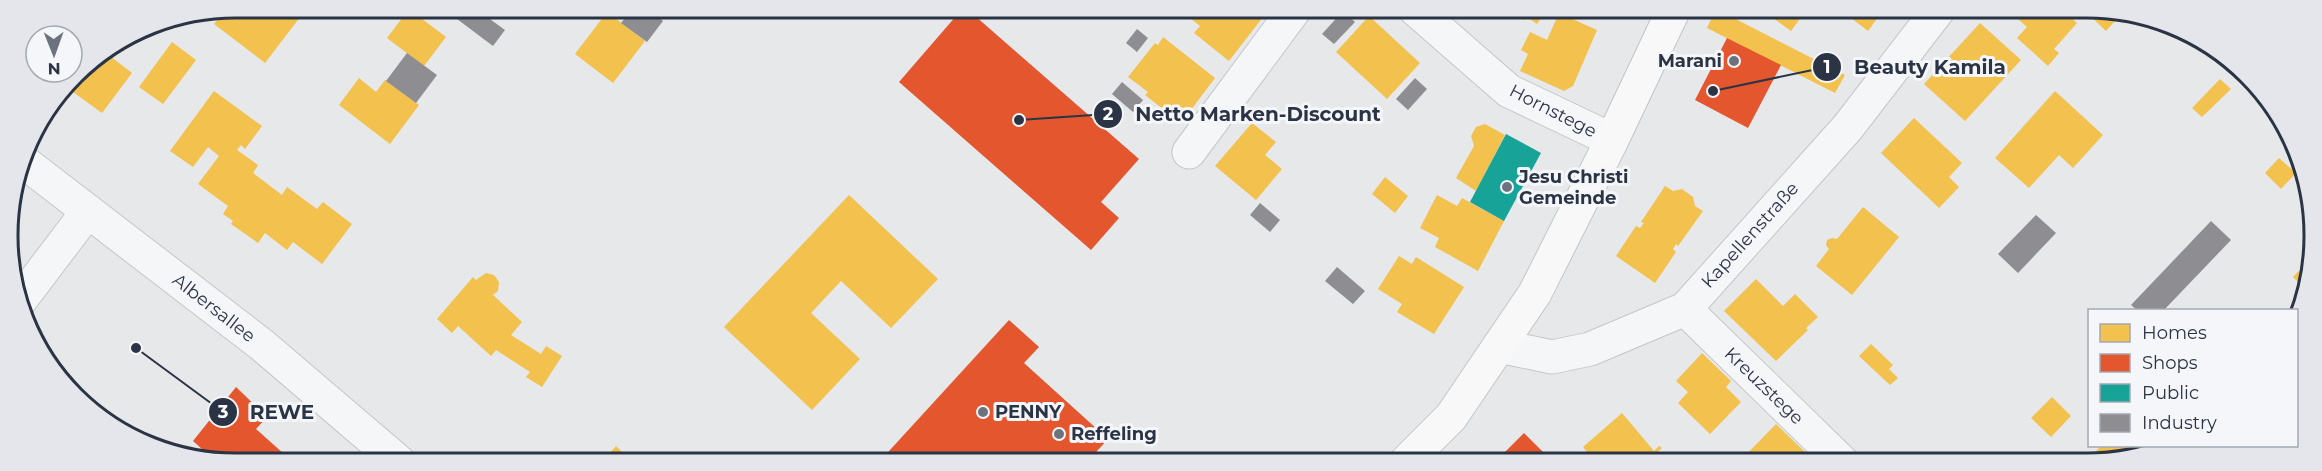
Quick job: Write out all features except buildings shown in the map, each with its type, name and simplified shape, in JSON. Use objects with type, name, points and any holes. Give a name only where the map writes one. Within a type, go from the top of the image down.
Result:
[{"type":"main road","points":[[1415,453],[1451,417],[1535,293],[1612,140],[1670,18]]},
{"type":"street","points":[[1189,152],[1288,18]]},
{"type":"street","name":"Hornstege","points":[[1425,18],[1509,91],[1612,140]]},
{"type":"street","name":"Kapellenstraße","points":[[1499,346],[1552,357],[1590,349],[1685,309],[1848,127],[1932,18]]},
{"type":"street","name":"Albersallee","points":[[30,166],[262,345],[388,453]]},
{"type":"street","points":[[26,293],[88,211]]},
{"type":"street","name":"Kreuzstege","points":[[1685,309],[1833,453]]},
{"type":"place","name":"Marani","points":[[1734,61]]},
{"type":"place","name":"Beauty Kamila","points":[[1713,91]]},
{"type":"place","name":"Netto Marken-Discount","points":[[1019,120]]},
{"type":"place","name":"Jesu Christi Gemeinde","points":[[1507,187]]},
{"type":"place","name":"REWE","points":[[136,348]]},
{"type":"place","name":"PENNY","points":[[983,412]]},
{"type":"place","name":"Reffeling","points":[[1059,434]]}]
